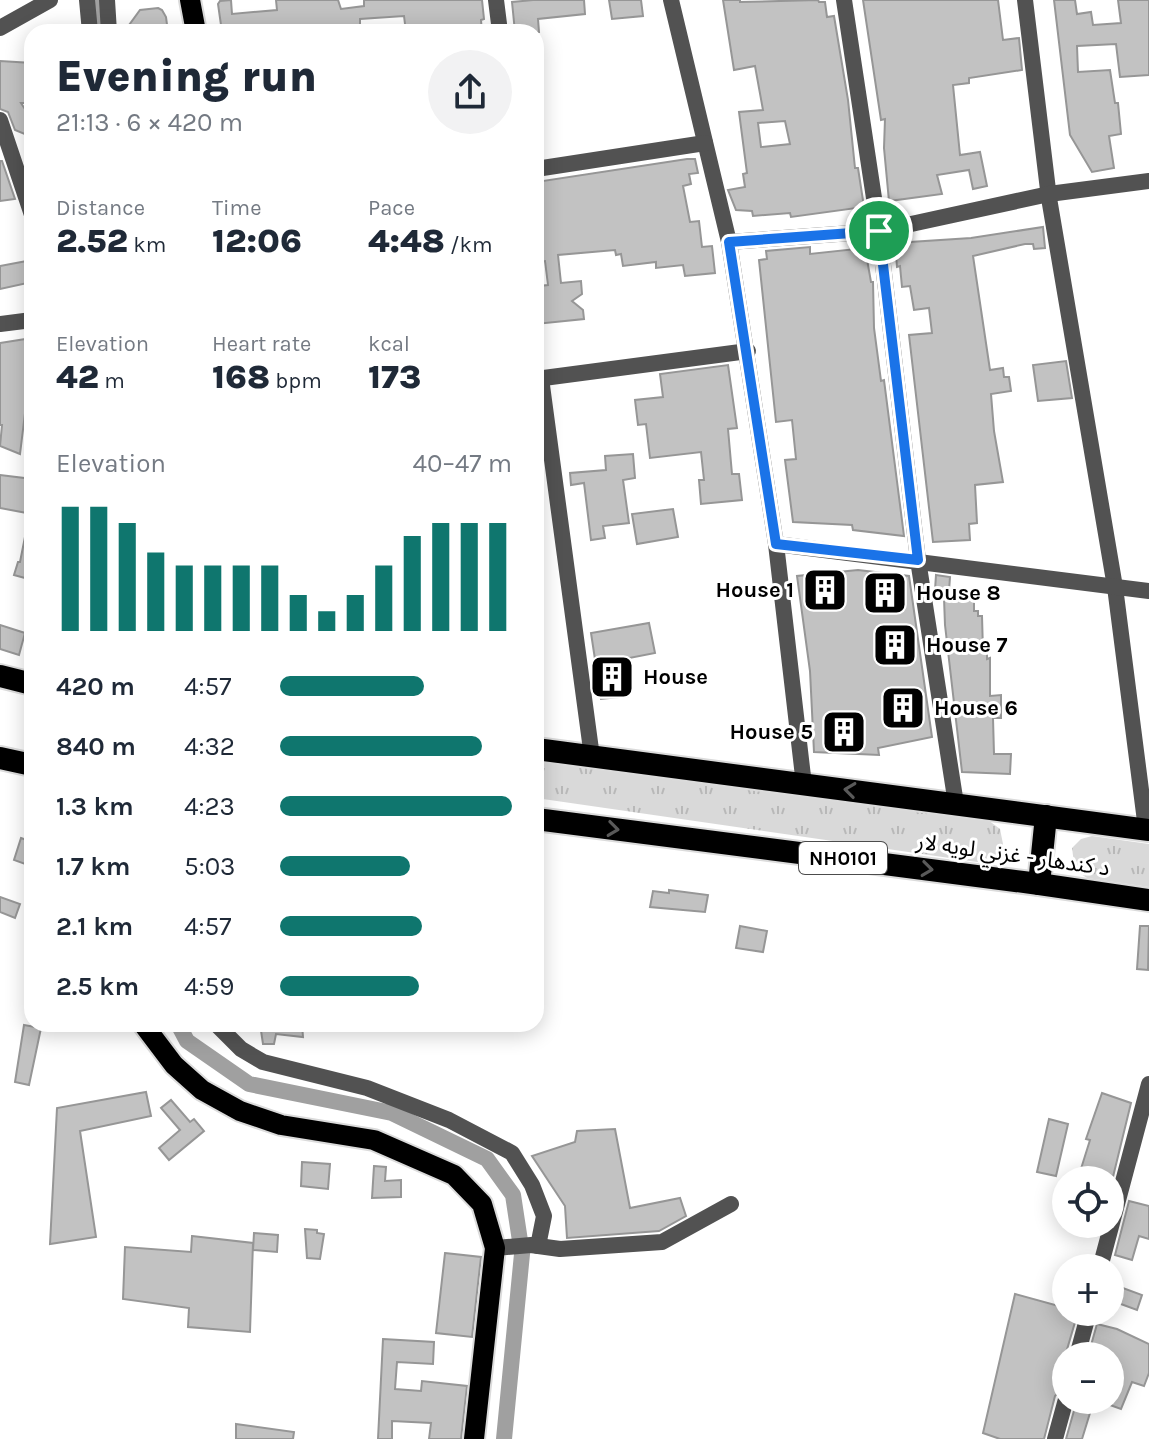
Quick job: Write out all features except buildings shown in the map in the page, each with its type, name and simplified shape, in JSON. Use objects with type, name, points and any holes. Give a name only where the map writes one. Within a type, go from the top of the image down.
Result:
[{"type":"highway","points":[[0,676],[24,682]]},
{"type":"highway","name":"د کندهار - غزني لويه لار","points":[[544,750],[1148,829]]},
{"type":"highway","points":[[0,758],[24,763]]},
{"type":"highway","points":[[1039,884],[1046,816]]},
{"type":"highway","name":"د کندهار - غزني لويه لار","points":[[544,820],[1149,900]]},
{"type":"main road","points":[[190,0],[194,24]]},
{"type":"main road","points":[[149,1032],[174,1065],[202,1090],[240,1111],[281,1125],[374,1140],[454,1175],[482,1204],[504,1247],[474,1439]]},
{"type":"street","points":[[0,28],[50,0]]},
{"type":"street","points":[[87,0],[89,24]]},
{"type":"street","points":[[107,0],[108,24]]},
{"type":"street","points":[[496,0],[499,24]]},
{"type":"street","points":[[671,0],[729,242],[748,351],[776,544],[804,785]]},
{"type":"street","points":[[844,0],[879,231],[918,560],[956,804]]},
{"type":"street","points":[[1025,0],[1049,194],[1115,587],[1148,829]]},
{"type":"street","points":[[0,120],[24,191]]},
{"type":"street","points":[[544,168],[705,143]]},
{"type":"street","points":[[729,242],[879,231],[1049,194],[1149,181]]},
{"type":"street","points":[[0,324],[24,321]]},
{"type":"street","points":[[544,378],[748,351]]},
{"type":"street","points":[[544,415],[592,757]]},
{"type":"street","points":[[776,544],[1149,591]]},
{"type":"street","points":[[224,1032],[241,1049],[263,1062],[367,1088],[449,1120],[512,1153],[532,1185],[544,1216],[535,1246]]},
{"type":"street","points":[[1104,1254],[1146,1111],[1149,1084]]},
{"type":"street","points":[[504,1247],[560,1249],[662,1242],[731,1204]]},
{"type":"street","points":[[1055,1439],[1062,1414]]},
{"type":"green space","points":[[544,761],[984,817],[1000,829],[1003,844],[999,857],[984,863],[544,799]]},
{"type":"green space","points":[[1092,836],[1149,844],[1149,887],[1087,878],[1075,870],[1072,848],[1081,839]]},
{"type":"waterway","points":[[97,0],[98,24]]},
{"type":"waterway","points":[[182,1032],[187,1041],[249,1084],[392,1113],[487,1159],[513,1195],[522,1254],[504,1439]]},
{"type":"place","name":"House 1","points":[[825,590]]},
{"type":"place","name":"House 8","points":[[885,593]]},
{"type":"place","name":"House 7","points":[[895,645]]},
{"type":"place","name":"House","points":[[612,677]]},
{"type":"place","name":"House 6","points":[[903,708]]},
{"type":"place","name":"House 5","points":[[844,732]]},
{"type":"route","points":[[879,231],[918,560],[776,544],[729,242],[879,231]]}]
